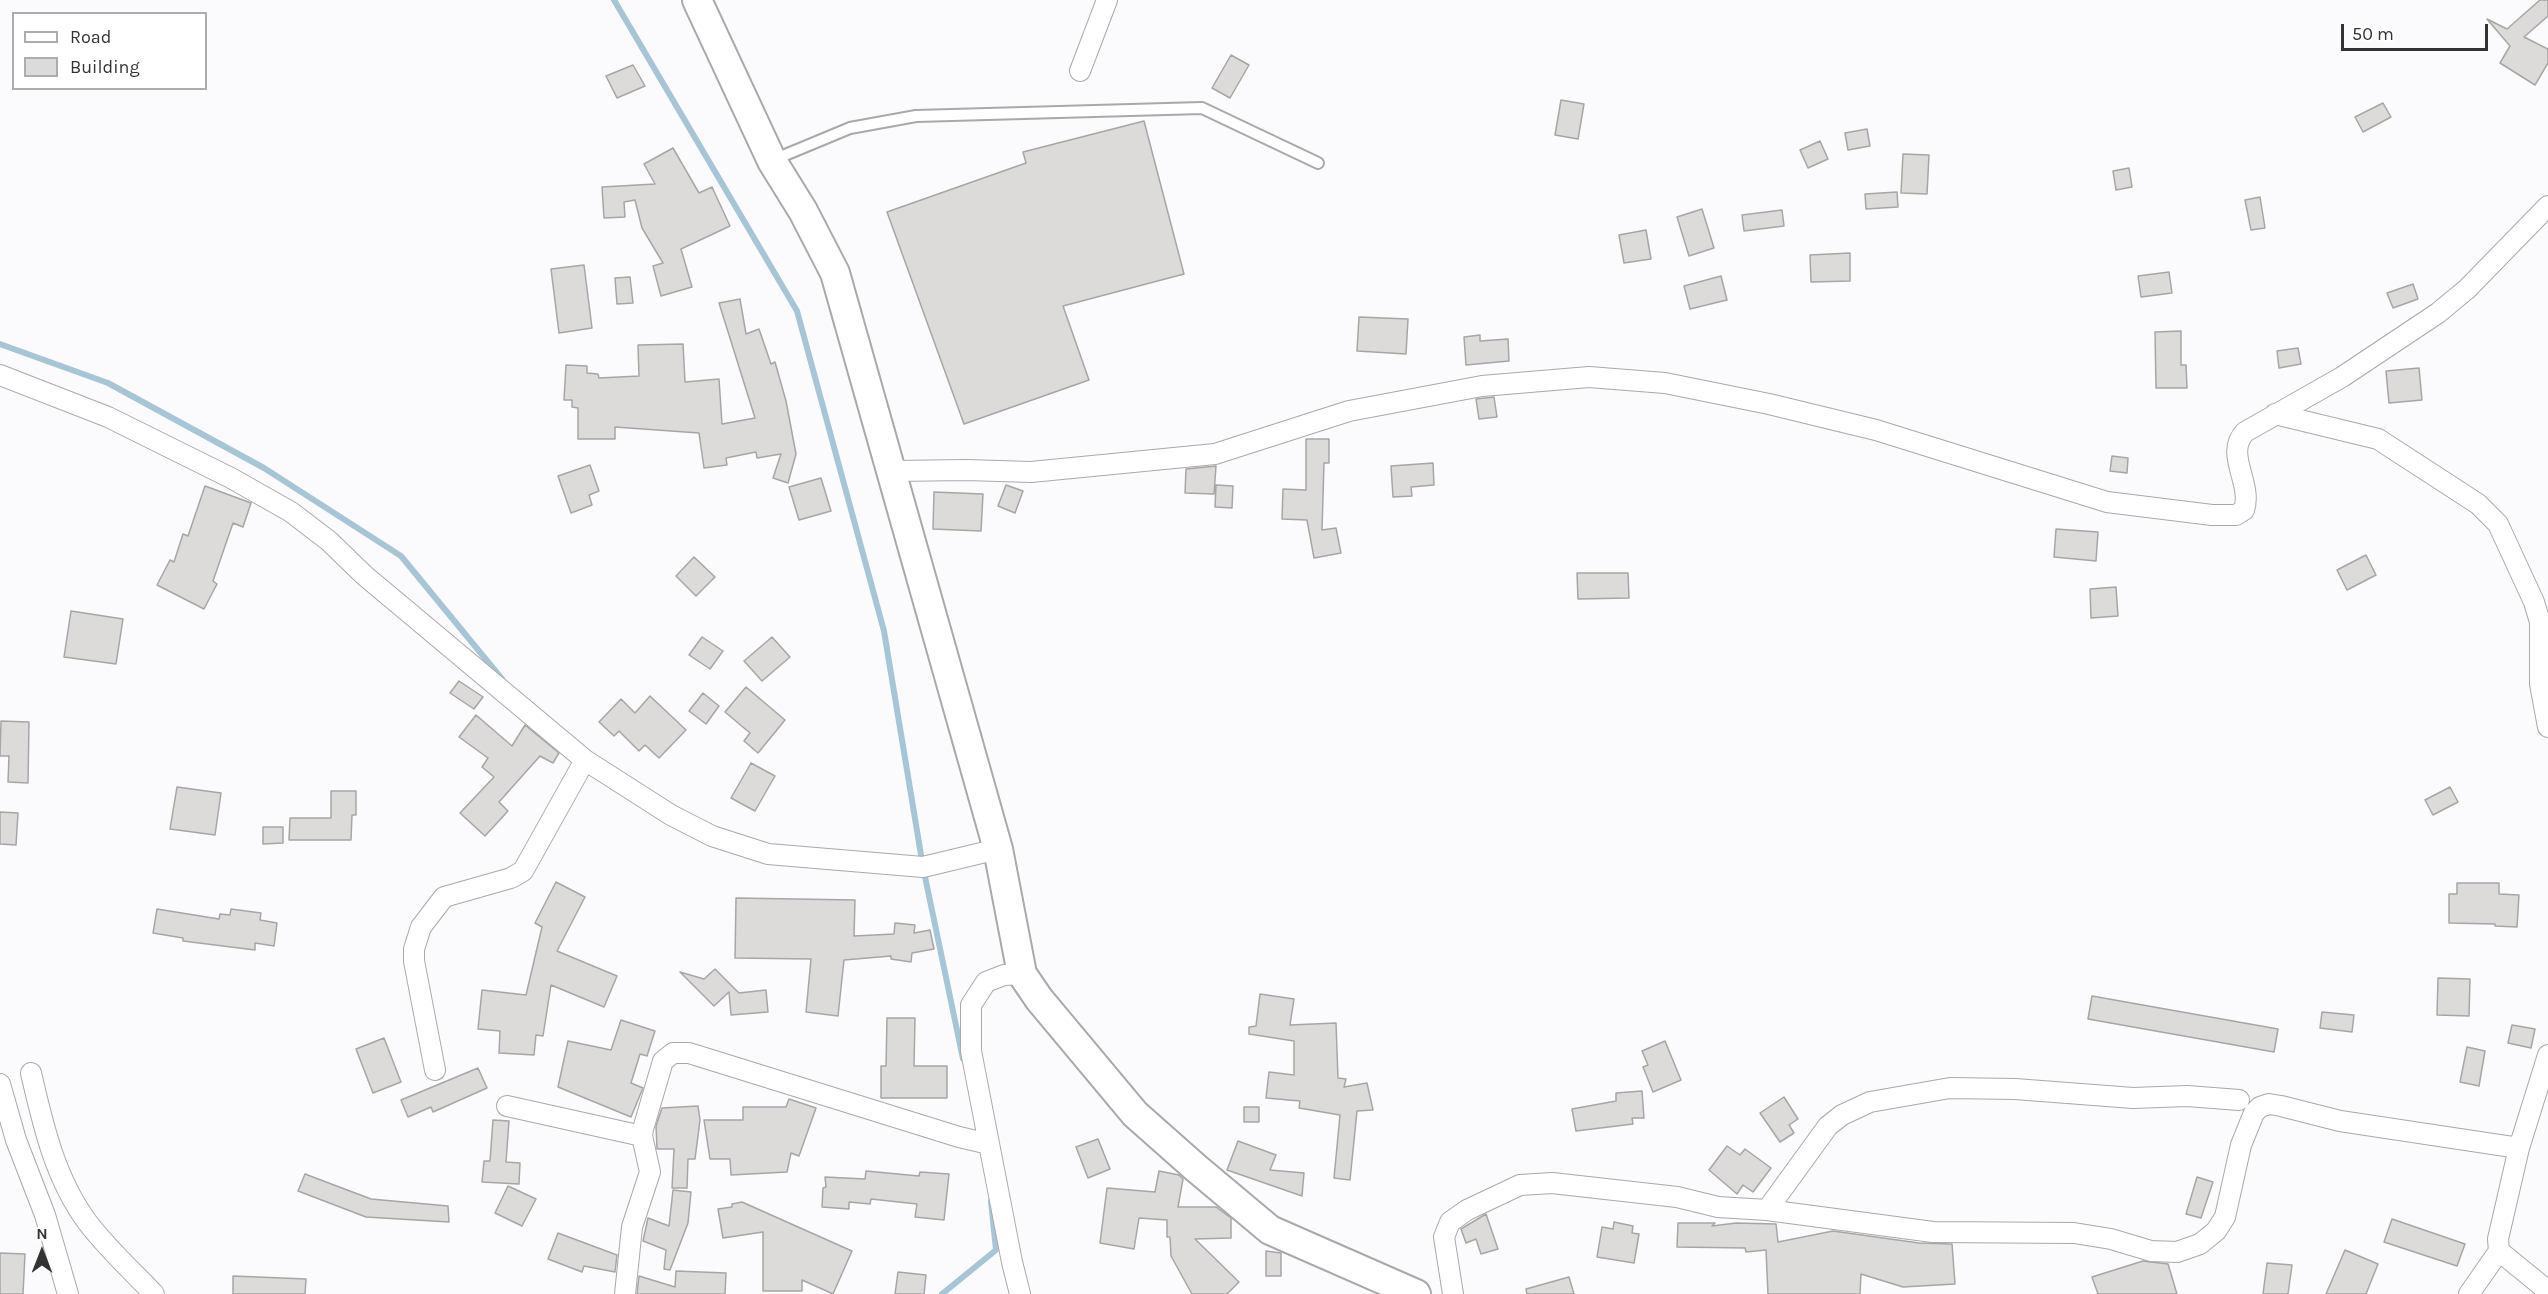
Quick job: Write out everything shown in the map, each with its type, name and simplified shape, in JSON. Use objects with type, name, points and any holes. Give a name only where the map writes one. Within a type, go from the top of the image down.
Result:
[{"type":"street","points":[[697,0],[772,160],[803,211],[836,273],[999,849],[1022,974],[1039,999],[1135,1114],[1270,1230],[1416,1294]]},
{"type":"street","points":[[1080,71],[1107,0]]},
{"type":"street","points":[[892,471],[1031,472],[1215,454],[1349,411],[1482,386],[1589,377],[1665,383],[1791,409],[1876,430],[2107,502],[2212,515],[2236,515],[2244,510],[2247,500],[2235,450],[2237,440],[2245,432],[2342,377],[2438,313],[2467,289],[2548,206]]},
{"type":"street","points":[[0,375],[108,417],[231,478],[291,512],[329,541],[364,575],[585,760],[671,815],[712,836],[768,854],[923,867],[999,849]]},
{"type":"street","points":[[2275,414],[2378,439],[2469,498],[2498,524],[2534,602],[2540,622],[2540,684],[2548,727]]},
{"type":"street","points":[[435,1070],[414,961],[414,949],[421,927],[444,897],[511,878],[523,871],[585,760]]},
{"type":"street","points":[[1020,1294],[971,1051],[971,1005],[986,982],[1004,975],[1022,974]]},
{"type":"street","points":[[625,1294],[632,1227],[650,1172],[642,1136],[663,1061],[667,1057],[681,1052],[959,1137],[989,1144]]},
{"type":"street","points":[[2469,1294],[2499,1251],[2498,1239],[2519,1148],[2548,1055]]},
{"type":"street","points":[[31,1073],[46,1137],[60,1177],[87,1222],[154,1294]]},
{"type":"street","points":[[1,1088],[16,1140],[45,1215],[68,1294]]},
{"type":"street","points":[[1767,1210],[1828,1126],[1842,1115],[1870,1102],[1950,1088],[2015,1089],[2133,1098],[2187,1096],[2239,1100]]},
{"type":"street","points":[[1453,1294],[1444,1237],[1450,1222],[1467,1210],[1520,1185],[1552,1183],[1677,1197],[1718,1207],[1767,1210],[1933,1232],[2074,1233],[2111,1239],[2151,1251],[2177,1252],[2200,1244],[2216,1231],[2225,1217],[2241,1145],[2254,1113],[2260,1107],[2275,1105],[2340,1121],[2519,1148]]},
{"type":"street","points":[[507,1106],[642,1136]]},
{"type":"street","points":[[2499,1251],[2548,1291]]},
{"type":"lane","points":[[772,160],[850,128],[916,116],[1202,108],[1318,163]]},
{"type":"building","points":[[2540,0],[2548,0],[2548,16],[2524,37],[2548,49],[2548,63],[2535,85],[2500,63],[2510,46],[2487,19],[2507,29]]},
{"type":"building","points":[[1231,55],[1249,65],[1230,98],[1212,88]]},
{"type":"building","points":[[633,65],[645,86],[617,98],[606,76]]},
{"type":"building","points":[[1561,100],[1584,104],[1578,139],[1555,135]]},
{"type":"building","points":[[2383,103],[2391,117],[2363,132],[2355,117]]},
{"type":"building","points":[[1144,121],[1184,274],[1063,306],[1089,380],[964,424],[887,212],[1026,163],[1023,152]]},
{"type":"building","points":[[1867,129],[1870,146],[1848,150],[1845,133]]},
{"type":"building","points":[[1820,141],[1828,159],[1808,168],[1800,150]]},
{"type":"building","points":[[673,148],[699,193],[712,187],[730,226],[681,249],[692,287],[661,296],[653,266],[663,263],[642,228],[635,200],[624,202],[625,217],[604,218],[602,187],[655,184],[644,164]]},
{"type":"building","points":[[1903,154],[1929,155],[1927,194],[1901,193]]},
{"type":"building","points":[[2129,168],[2132,187],[2116,190],[2113,171]]},
{"type":"building","points":[[1897,192],[1898,207],[1866,209],[1865,194]]},
{"type":"building","points":[[2260,197],[2265,228],[2251,230],[2245,200]]},
{"type":"building","points":[[1702,209],[1714,248],[1689,256],[1677,217]]},
{"type":"building","points":[[1782,210],[1784,226],[1744,231],[1742,215]]},
{"type":"building","points":[[1646,230],[1651,259],[1624,263],[1619,235]]},
{"type":"building","points":[[1850,253],[1850,281],[1811,282],[1810,255]]},
{"type":"building","points":[[584,265],[592,328],[559,333],[551,269]]},
{"type":"building","points":[[2169,272],[2172,293],[2141,297],[2138,276]]},
{"type":"building","points":[[1721,276],[1727,300],[1690,309],[1684,286]]},
{"type":"building","points":[[630,277],[633,303],[617,304],[615,278]]},
{"type":"building","points":[[2413,284],[2418,299],[2393,308],[2387,293]]},
{"type":"building","points":[[740,299],[746,334],[759,329],[771,364],[775,362],[786,401],[796,454],[788,483],[773,478],[781,454],[757,458],[756,452],[726,458],[727,465],[704,468],[699,433],[615,427],[615,439],[578,439],[578,408],[572,407],[572,400],[564,400],[566,365],[587,366],[587,373],[598,374],[599,378],[639,376],[638,345],[683,344],[685,382],[719,379],[722,424],[755,418],[719,303]]},
{"type":"building","points":[[1359,317],[1408,319],[1406,354],[1357,351]]},
{"type":"building","points":[[2181,331],[2181,365],[2186,365],[2187,388],[2156,388],[2155,332]]},
{"type":"building","points":[[1480,335],[1480,341],[1508,339],[1509,361],[1466,365],[1464,337]]},
{"type":"building","points":[[2298,348],[2301,364],[2279,368],[2277,351]]},
{"type":"building","points":[[2419,368],[2422,400],[2389,403],[2386,371]]},
{"type":"building","points":[[1494,397],[1497,417],[1479,419],[1476,399]]},
{"type":"building","points":[[1306,439],[1329,439],[1329,463],[1324,463],[1322,530],[1336,528],[1341,553],[1314,558],[1307,520],[1282,519],[1283,489],[1306,490]]},
{"type":"building","points":[[2112,456],[2128,458],[2127,473],[2110,471]]},
{"type":"building","points":[[1433,463],[1434,485],[1411,487],[1412,496],[1393,497],[1391,466]]},
{"type":"building","points":[[590,465],[599,491],[589,495],[592,505],[571,513],[558,476]]},
{"type":"building","points":[[1216,466],[1214,494],[1185,493],[1186,469]]},
{"type":"building","points":[[821,478],[831,511],[799,520],[789,487]]},
{"type":"building","points":[[1006,485],[1023,491],[1015,513],[998,506]]},
{"type":"building","points":[[1216,485],[1233,486],[1232,508],[1215,507]]},
{"type":"building","points":[[205,486],[251,503],[243,527],[233,523],[213,581],[217,584],[204,609],[157,585],[170,560],[174,562],[183,534],[188,536]]},
{"type":"building","points":[[934,492],[983,494],[981,531],[933,529]]},
{"type":"building","points":[[2056,529],[2098,532],[2096,561],[2054,557]]},
{"type":"building","points":[[2366,555],[2376,575],[2347,590],[2337,570]]},
{"type":"building","points":[[694,557],[715,577],[696,596],[676,576]]},
{"type":"building","points":[[1577,573],[1628,573],[1629,598],[1578,599]]},
{"type":"building","points":[[2116,587],[2118,616],[2091,618],[2090,589]]},
{"type":"building","points":[[71,611],[123,619],[116,664],[64,657]]},
{"type":"building","points":[[702,637],[723,651],[710,669],[689,655]]},
{"type":"building","points":[[772,637],[790,657],[762,681],[744,661]]},
{"type":"building","points":[[459,681],[483,697],[474,709],[450,693]]},
{"type":"building","points":[[746,687],[785,720],[758,753],[744,741],[750,733],[725,712]]},
{"type":"building","points":[[703,693],[719,706],[706,724],[689,711]]},
{"type":"building","points":[[650,696],[686,730],[659,758],[645,745],[639,751],[619,731],[614,736],[599,722],[621,699],[635,713]]},
{"type":"building","points":[[476,715],[512,746],[525,725],[559,753],[553,763],[540,756],[499,802],[508,811],[485,836],[460,813],[494,777],[482,767],[488,758],[459,737]]},
{"type":"building","points":[[1,721],[29,722],[28,783],[8,782],[9,756],[0,756]]},
{"type":"building","points":[[751,763],[775,776],[755,811],[731,798]]},
{"type":"building","points":[[177,787],[221,793],[215,835],[170,829]]},
{"type":"building","points":[[2450,787],[2458,802],[2433,815],[2425,800]]},
{"type":"building","points":[[331,791],[356,791],[356,815],[352,815],[351,840],[289,840],[290,818],[331,818]]},
{"type":"building","points":[[0,812],[18,813],[16,845],[0,844]]},
{"type":"building","points":[[263,827],[283,827],[283,843],[263,844]]},
{"type":"building","points":[[556,882],[585,897],[557,951],[617,976],[604,1007],[551,985],[543,1036],[536,1035],[534,1055],[499,1053],[500,1031],[478,1029],[482,990],[526,995],[542,927],[535,923]]},
{"type":"building","points":[[2457,883],[2499,883],[2499,894],[2519,895],[2517,927],[2449,923],[2449,894],[2457,894]]},
{"type":"building","points":[[736,898],[855,900],[854,936],[894,934],[895,923],[915,925],[914,933],[930,930],[934,949],[912,953],[911,962],[891,959],[891,956],[844,960],[838,1016],[806,1012],[811,959],[735,958]]},
{"type":"building","points":[[157,909],[219,919],[220,914],[230,915],[231,909],[261,913],[260,920],[277,923],[274,946],[255,943],[255,950],[183,941],[183,938],[153,933]]},
{"type":"building","points":[[715,969],[739,993],[766,990],[768,1012],[731,1015],[729,992],[714,1006],[680,972],[704,979]]},
{"type":"building","points":[[2438,978],[2470,979],[2469,1016],[2437,1015]]},
{"type":"building","points":[[1260,994],[1294,999],[1290,1025],[1336,1023],[1338,1078],[1346,1079],[1344,1087],[1367,1083],[1373,1110],[1357,1111],[1350,1180],[1334,1178],[1340,1115],[1299,1108],[1300,1101],[1266,1098],[1269,1072],[1294,1075],[1294,1041],[1249,1034],[1249,1027],[1256,1026]]},
{"type":"building","points":[[2092,996],[2278,1029],[2274,1052],[2088,1019]]},
{"type":"building","points":[[2322,1012],[2354,1015],[2352,1032],[2320,1028]]},
{"type":"building","points":[[887,1018],[915,1018],[914,1066],[947,1066],[947,1098],[881,1098],[881,1066],[886,1066]]},
{"type":"building","points":[[621,1020],[655,1031],[647,1056],[640,1054],[631,1083],[643,1088],[631,1117],[558,1087],[568,1041],[611,1050]]},
{"type":"building","points":[[2512,1025],[2535,1029],[2531,1048],[2508,1043]]},
{"type":"building","points":[[384,1038],[401,1082],[373,1093],[356,1049]]},
{"type":"building","points":[[1665,1041],[1681,1080],[1653,1092],[1643,1067],[1648,1065],[1642,1051]]},
{"type":"building","points":[[2467,1047],[2485,1051],[2479,1086],[2460,1082]]},
{"type":"building","points":[[478,1068],[487,1088],[433,1112],[431,1107],[408,1117],[401,1100]]},
{"type":"building","points":[[1642,1091],[1644,1118],[1632,1118],[1633,1124],[1576,1131],[1572,1109],[1616,1101],[1616,1093]]},
{"type":"building","points":[[1784,1097],[1798,1119],[1789,1125],[1794,1133],[1780,1142],[1760,1113]]},
{"type":"building","points":[[789,1099],[816,1108],[799,1156],[791,1153],[787,1172],[731,1175],[730,1159],[710,1159],[704,1120],[743,1120],[743,1107],[786,1107]]},
{"type":"building","points":[[698,1106],[700,1120],[695,1159],[688,1159],[687,1188],[672,1188],[674,1149],[657,1149],[656,1126],[662,1108]]},
{"type":"building","points":[[1244,1107],[1259,1107],[1259,1122],[1244,1122]]},
{"type":"building","points":[[493,1120],[509,1121],[506,1162],[520,1163],[519,1184],[482,1182],[484,1161],[490,1161]]},
{"type":"building","points":[[1098,1139],[1110,1169],[1088,1178],[1076,1147]]},
{"type":"building","points":[[1238,1141],[1276,1155],[1270,1170],[1304,1173],[1302,1196],[1227,1170]]},
{"type":"building","points":[[1727,1146],[1740,1155],[1745,1149],[1771,1168],[1753,1192],[1743,1185],[1737,1194],[1709,1170]]},
{"type":"building","points":[[866,1171],[919,1176],[920,1172],[949,1174],[944,1220],[915,1217],[917,1204],[871,1199],[870,1204],[849,1202],[849,1209],[822,1207],[823,1188],[826,1187],[825,1177],[865,1179]]},
{"type":"building","points":[[1159,1171],[1179,1175],[1183,1179],[1178,1207],[1216,1207],[1231,1218],[1231,1238],[1195,1239],[1239,1282],[1227,1294],[1192,1294],[1171,1256],[1170,1237],[1167,1237],[1167,1220],[1139,1218],[1134,1249],[1100,1243],[1107,1188],[1155,1192]]},
{"type":"building","points":[[305,1174],[371,1199],[448,1206],[449,1222],[366,1217],[298,1191]]},
{"type":"building","points":[[2197,1177],[2213,1182],[2201,1218],[2186,1214]]},
{"type":"building","points":[[508,1186],[536,1199],[522,1226],[495,1213]]},
{"type":"building","points":[[673,1190],[691,1192],[688,1223],[670,1270],[664,1269],[666,1250],[643,1241],[648,1218],[669,1226]]},
{"type":"building","points":[[742,1202],[852,1251],[833,1294],[802,1280],[802,1291],[763,1291],[763,1232],[723,1238],[718,1209],[732,1207],[732,1204]]},
{"type":"building","points":[[1486,1214],[1498,1249],[1481,1254],[1476,1239],[1466,1243],[1461,1229]]},
{"type":"building","points":[[2392,1219],[2465,1244],[2457,1266],[2384,1242]]},
{"type":"building","points":[[1614,1222],[1633,1226],[1632,1233],[1639,1234],[1634,1263],[1597,1257],[1602,1227],[1613,1229]]},
{"type":"building","points":[[1678,1223],[1715,1223],[1712,1226],[1736,1223],[1776,1224],[1778,1242],[1833,1231],[1919,1243],[1952,1244],[1955,1284],[1903,1287],[1861,1274],[1860,1294],[1768,1294],[1766,1250],[1746,1252],[1745,1248],[1677,1247]]},
{"type":"building","points":[[558,1233],[617,1255],[615,1272],[584,1266],[582,1272],[548,1259]]},
{"type":"building","points":[[2345,1250],[2378,1264],[2366,1294],[2326,1294]]},
{"type":"building","points":[[1266,1251],[1281,1253],[1281,1276],[1266,1276]]},
{"type":"building","points":[[0,1253],[25,1254],[23,1294],[0,1294]]},
{"type":"building","points":[[2143,1261],[2168,1264],[2177,1294],[2098,1294],[2092,1277]]},
{"type":"building","points":[[2267,1263],[2292,1265],[2288,1294],[2263,1294]]},
{"type":"building","points":[[676,1271],[726,1273],[725,1294],[637,1294],[639,1276],[675,1287]]},
{"type":"building","points":[[898,1272],[926,1275],[924,1294],[895,1294]]},
{"type":"building","points":[[233,1276],[306,1279],[305,1294],[233,1294]]},
{"type":"building","points":[[1569,1277],[1574,1294],[1527,1294],[1526,1289]]},
{"type":"waterway","points":[[614,0],[797,311],[884,631],[923,867],[963,1059]]},
{"type":"waterway","points":[[0,344],[108,383],[264,468],[401,556],[502,679]]},
{"type":"waterway","points":[[942,1294],[996,1250],[991,1201]]}]
